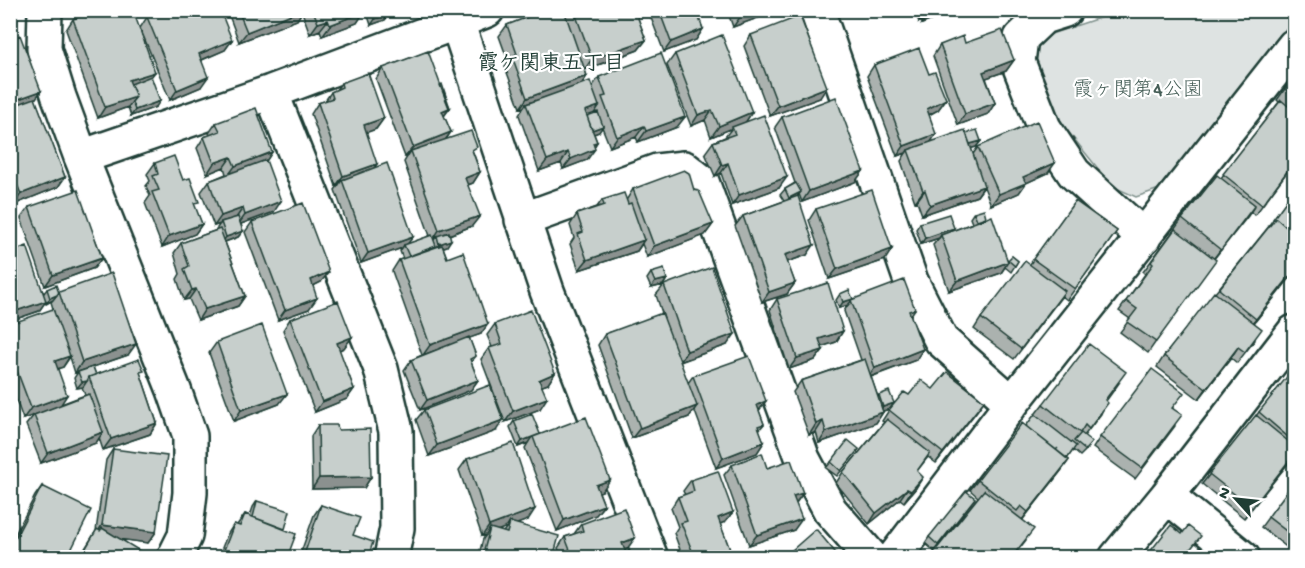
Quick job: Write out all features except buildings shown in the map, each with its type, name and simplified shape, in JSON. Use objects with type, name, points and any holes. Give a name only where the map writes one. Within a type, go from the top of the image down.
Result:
[{"type":"street","points":[[45,10],[44,49],[81,157],[174,390],[190,436],[190,493],[185,536],[174,558]]},
{"type":"street","points":[[81,157],[271,92],[487,10]]},
{"type":"street","points":[[817,10],[911,280],[941,340],[1012,403]]},
{"type":"street","points":[[1065,10],[1043,17],[1021,38],[1018,62],[1044,128],[1074,173],[1144,237]]},
{"type":"street","points":[[457,22],[547,291],[651,558]]},
{"type":"street","points":[[894,558],[1012,403],[1294,46]]},
{"type":"street","points":[[271,92],[381,369],[396,430],[397,528],[391,558]]},
{"type":"street","points":[[522,220],[657,171],[684,168],[702,182],[803,459],[830,510],[872,558]]},
{"type":"street","points":[[1116,558],[1294,332]]},
{"type":"street","points":[[1167,496],[1243,558]]},
{"type":"green space","name":"霞ヶ関第4公園","points":[[1120,11],[1294,11],[1294,22],[1162,188],[1136,197],[1112,186],[1058,119],[1036,61],[1035,45],[1051,34]]},
{"type":"district","name":"霞ケ関東五丁目","points":[[551,65]]}]
